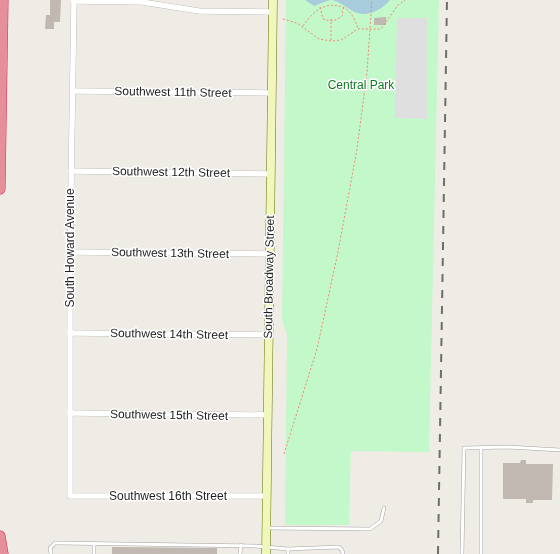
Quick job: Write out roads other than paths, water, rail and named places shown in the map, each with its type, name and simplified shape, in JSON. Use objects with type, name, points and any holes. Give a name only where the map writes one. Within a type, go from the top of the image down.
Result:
[{"type":"highway","points":[[0,190],[3,0]]},
{"type":"highway","points":[[0,536],[3,554]]},
{"type":"main road","name":"South Broadway Street","points":[[266,551],[273,0]]},
{"type":"street","points":[[74,0],[142,2],[198,11],[273,12]]},
{"type":"street","name":"South Howard Avenue","points":[[70,496],[70,252],[74,91],[74,0]]},
{"type":"street","name":"Southwest 11th Street","points":[[74,91],[272,93]]},
{"type":"street","name":"Southwest 12th Street","points":[[71,171],[271,174]]},
{"type":"street","name":"Southwest 13th Street","points":[[70,252],[270,254]]},
{"type":"street","name":"Southwest 14th Street","points":[[70,333],[269,335]]},
{"type":"street","name":"Southwest 15th Street","points":[[70,413],[268,415]]},
{"type":"street","name":"Southwest 16th Street","points":[[70,496],[266,496]]},
{"type":"lane","points":[[462,554],[464,448],[507,447],[560,450]]},
{"type":"lane","points":[[481,448],[481,554]]},
{"type":"lane","points":[[266,528],[370,529],[381,521],[384,508]]},
{"type":"lane","points":[[51,554],[50,548],[55,544],[241,545],[266,551],[339,546],[343,554]]},
{"type":"lane","points":[[94,544],[94,554]]},
{"type":"lane","points":[[240,554],[241,545]]},
{"type":"lane","points":[[288,549],[288,554]]},
{"type":"water","points":[[305,0],[330,0],[314,6]]},
{"type":"water","points":[[332,0],[390,0],[377,10],[367,14],[362,14],[356,13]]},
{"type":"railway","points":[[438,554],[447,0]]},
{"type":"park label","name":"Central Park","points":[[361,85]]}]
